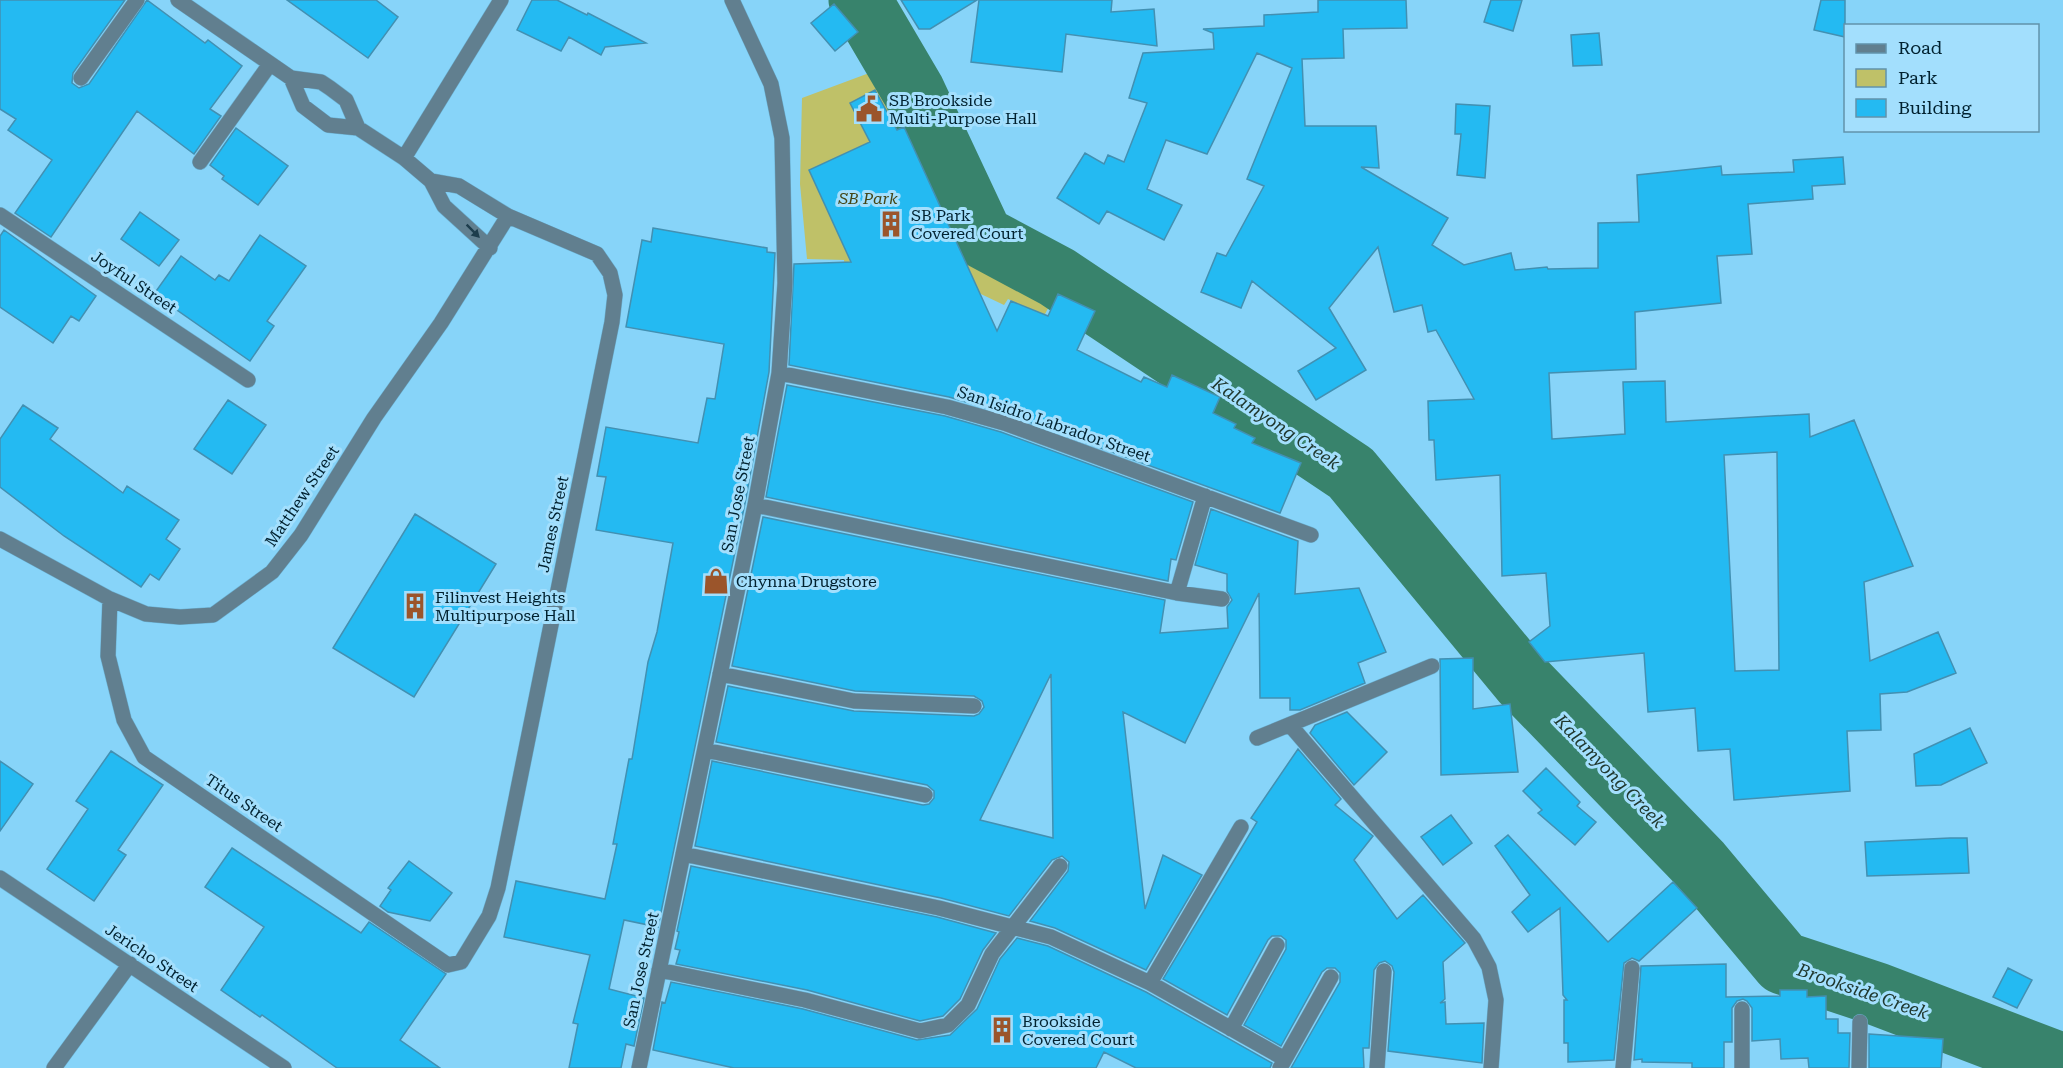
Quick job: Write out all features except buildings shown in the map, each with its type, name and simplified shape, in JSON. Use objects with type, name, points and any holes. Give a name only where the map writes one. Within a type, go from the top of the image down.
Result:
[{"type":"street","points":[[81,78],[137,0]]},
{"type":"street","points":[[178,0],[291,78],[321,82],[346,99],[358,128]]},
{"type":"street","points":[[404,158],[501,0]]},
{"type":"street","name":"San Jose Street","points":[[639,1068],[755,505],[779,373],[785,273],[782,138],[771,84],[732,0]]},
{"type":"street","points":[[200,162],[270,64]]},
{"type":"street","points":[[291,78],[303,106],[328,125],[358,128],[404,158],[431,181],[444,206],[490,248]]},
{"type":"street","name":"James Street","points":[[431,181],[459,186],[508,216],[597,254],[610,273],[615,295],[612,322],[498,888],[489,916],[460,962]]},
{"type":"street","name":"Joyful Street","points":[[0,215],[248,380]]},
{"type":"street","name":"Matthew Street","points":[[0,539],[110,599],[146,614],[180,617],[213,615],[272,572],[301,535],[374,418],[490,248],[508,216]]},
{"type":"street","name":"San Isidro Labrador Street","points":[[779,373],[947,407],[1004,423],[1311,535]]},
{"type":"street","points":[[1177,593],[1205,496]]},
{"type":"street","points":[[755,505],[1177,593],[1222,599]]},
{"type":"street","name":"Titus Street","points":[[110,599],[108,656],[124,720],[144,757],[448,965],[460,962]]},
{"type":"street","points":[[1257,738],[1432,666]]},
{"type":"street","points":[[720,674],[854,701],[974,706]]},
{"type":"street","points":[[1290,725],[1474,939],[1489,967],[1496,1000],[1491,1068]]},
{"type":"street","points":[[705,750],[925,795]]},
{"type":"street","points":[[1150,983],[1240,827]]},
{"type":"street","points":[[683,854],[1013,925],[1085,951],[1150,983],[1232,1029],[1282,1064],[1331,977]]},
{"type":"street","points":[[659,970],[805,1000],[920,1031],[934,1029],[948,1024],[968,1005],[992,954],[1060,866]]},
{"type":"street","name":"Jericho Street","points":[[0,878],[284,1068]]},
{"type":"street","points":[[1232,1029],[1277,945]]},
{"type":"street","points":[[54,1068],[130,964]]},
{"type":"street","points":[[1623,1068],[1632,968]]},
{"type":"street","points":[[1377,1068],[1384,971]]},
{"type":"street","points":[[1742,1009],[1742,1068]]},
{"type":"street","points":[[1859,1068],[1860,1022]]},
{"type":"green space","name":"SB Park","points":[[880,69],[950,216],[983,253],[1055,295],[1044,316],[1008,299],[1004,305],[964,286],[849,309],[844,260],[807,259],[800,184],[802,98]]},
{"type":"waterway","name":"Kalamyong Creek","points":[[860,0],[914,92],[982,237],[1057,277],[1351,473],[1522,680],[1700,864],[1783,963],[1877,994],[2063,1065]]},
{"type":"place","name":"SB Brookside Multi-Purpose Hall","points":[[869,109]]},
{"type":"place","name":"SB Park Covered Court","points":[[891,224]]},
{"type":"place","name":"Chynna Drugstore","points":[[716,581]]},
{"type":"place","name":"Filinvest Heights Multipurpose Hall","points":[[415,606]]},
{"type":"place","name":"Brookside Covered Court","points":[[1002,1030]]},
{"type":"water label","name":"Brookside Creek","points":[[1863,991]]}]
